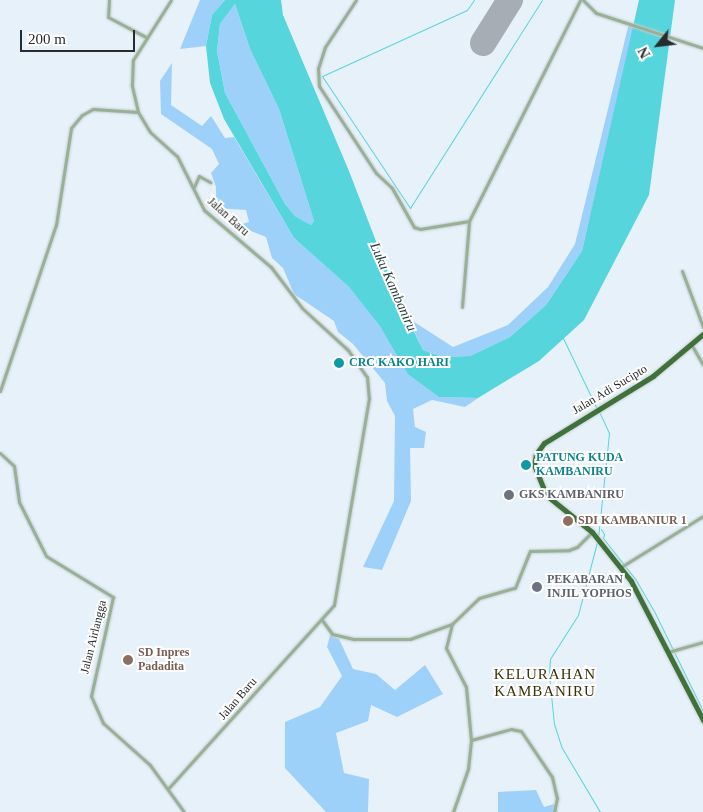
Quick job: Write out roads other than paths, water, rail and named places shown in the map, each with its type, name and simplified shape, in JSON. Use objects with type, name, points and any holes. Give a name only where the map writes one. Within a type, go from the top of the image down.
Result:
[{"type":"highway","name":"Jalan Adi Sucipto","points":[[594,533],[546,495],[534,465],[536,454],[544,443],[596,408],[653,376],[703,334]]},
{"type":"highway","points":[[594,533],[623,566],[647,607],[671,650],[703,720]]},
{"type":"street","points":[[109,0],[108,17],[146,37]]},
{"type":"street","name":"Jalan Baru","points":[[168,790],[334,605],[369,398],[367,378],[348,350],[302,308],[271,267],[204,210],[177,156],[150,132],[138,112],[132,85],[133,63],[146,43],[146,37],[171,0]]},
{"type":"street","points":[[356,0],[325,46],[318,68],[320,88],[376,173],[393,190],[414,227],[423,229],[469,221]]},
{"type":"street","points":[[462,307],[469,221],[582,0],[596,13],[703,48]]},
{"type":"street","points":[[0,391],[56,225],[72,125],[93,110],[138,112]]},
{"type":"street","points":[[194,188],[199,176],[210,182]]},
{"type":"street","points":[[682,271],[703,326]]},
{"type":"street","points":[[691,344],[703,365]]},
{"type":"street","name":"Jalan Airlangga","points":[[0,453],[14,466],[19,502],[46,556],[113,597],[91,696],[103,723],[150,765],[184,812]]},
{"type":"street","points":[[623,566],[703,516]]},
{"type":"street","points":[[322,620],[332,634],[354,639],[410,639],[452,624],[479,598],[515,588],[530,551],[569,550],[577,547],[594,533]]},
{"type":"street","points":[[452,624],[446,648],[466,687],[471,740],[468,769],[453,812]]},
{"type":"street","points":[[671,650],[703,642]]},
{"type":"street","points":[[471,740],[511,729],[521,731],[552,777],[556,798],[554,812]]},
{"type":"water","name":"Luku Kambaniru","points":[[225,0],[281,0],[283,15],[349,171],[399,301],[423,350],[442,357],[470,356],[510,337],[546,305],[582,251],[639,0],[675,0],[649,195],[584,320],[539,361],[478,398],[439,397],[408,374],[380,326],[349,287],[294,238],[224,119],[210,83],[206,46],[212,15]],"holes":[[[235,4],[250,49],[279,109],[314,221],[311,225],[295,216],[285,204],[225,93],[217,51],[220,24]]]},
{"type":"waterway","points":[[474,0],[467,10],[322,76],[410,208],[542,0]]},
{"type":"waterway","points":[[563,338],[597,409]]},
{"type":"waterway","points":[[598,538],[609,433],[599,412]]},
{"type":"waterway","points":[[601,529],[604,534],[603,538],[636,580],[655,613],[703,711]]},
{"type":"waterway","points":[[597,542],[578,615],[550,659],[549,675],[554,724],[562,748],[600,812]]},
{"type":"place","name":"CRC KAKO HARI","points":[[339,363]]},
{"type":"place","name":"PATUNG KUDA KAMBANIRU","points":[[526,465]]},
{"type":"place","name":"GKS KAMBANIRU","points":[[509,495]]},
{"type":"place","name":"SDI KAMBANIUR 1","points":[[568,521]]},
{"type":"place","name":"PEKABARAN INJIL YOPHOS","points":[[537,587]]},
{"type":"place","name":"SD Inpres Padadita","points":[[128,660]]},
{"type":"district","name":"KELURAHAN KAMBANIRU","points":[[545,682]]}]
